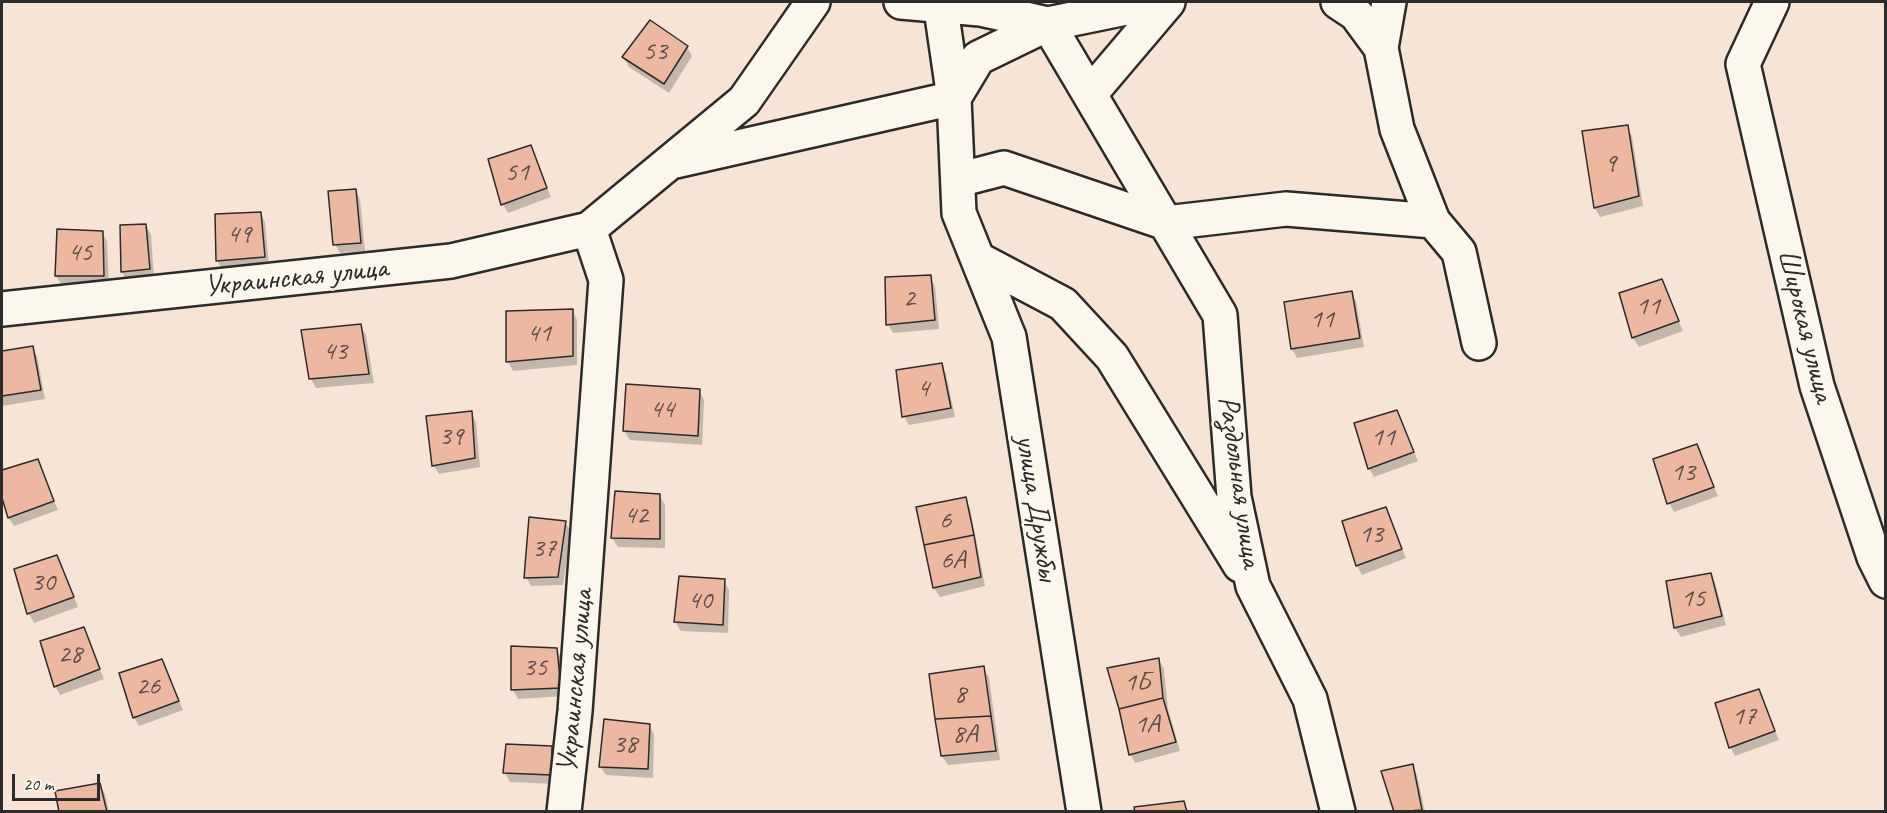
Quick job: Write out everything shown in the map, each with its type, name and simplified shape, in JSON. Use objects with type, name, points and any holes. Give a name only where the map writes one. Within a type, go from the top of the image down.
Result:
[{"type":"street","name":"Украинская улица","points":[[2,309],[450,261],[589,229],[744,101],[813,2]]},
{"type":"street","points":[[902,2],[940,3],[980,9],[1048,24],[1166,224]]},
{"type":"street","points":[[669,163],[954,98],[978,58],[1048,24],[1155,2]]},
{"type":"street","points":[[1090,94],[1168,2]]},
{"type":"street","points":[[1338,2],[1356,14],[1382,48]]},
{"type":"street","points":[[1389,2],[1382,48],[1397,129],[1433,221],[1459,252],[1479,343]]},
{"type":"street","name":"Широкая улица","points":[[1772,2],[1743,64],[1817,387],[1874,557],[1886,581]]},
{"type":"street","points":[[940,3],[954,98],[958,180],[1004,168],[1166,224],[1286,209],[1433,221]]},
{"type":"street","name":"улица Дружбы","points":[[958,180],[959,213],[1009,337],[1084,812]]},
{"type":"street","name":"Раздольная улица","points":[[1166,224],[1220,315],[1234,497],[1253,586],[1310,699],[1338,812]]},
{"type":"street","name":"Украинская улица","points":[[564,812],[575,711],[606,280],[589,229]]},
{"type":"street","points":[[978,259],[1063,304],[1112,357],[1253,586]]},
{"type":"building","points":[[650,20],[688,46],[664,84],[622,57]]},
{"type":"building","points":[[1628,125],[1639,196],[1594,208],[1582,131]]},
{"type":"building","points":[[531,145],[547,188],[501,205],[488,159]]},
{"type":"building","points":[[356,189],[361,243],[333,245],[328,191]]},
{"type":"building","points":[[261,212],[265,257],[216,261],[215,214]]},
{"type":"building","points":[[146,224],[150,269],[121,272],[120,225]]},
{"type":"building","points":[[57,229],[103,231],[104,276],[55,276]]},
{"type":"building","points":[[931,275],[935,320],[886,325],[885,277]]},
{"type":"building","points":[[1662,279],[1679,321],[1632,338],[1619,293]]},
{"type":"building","points":[[1352,291],[1360,338],[1291,349],[1284,302]]},
{"type":"building","points":[[573,309],[573,356],[506,362],[506,311]]},
{"type":"building","points":[[361,324],[369,374],[309,379],[301,330]]},
{"type":"building","points":[[33,346],[41,390],[2,396],[2,351]]},
{"type":"building","points":[[942,363],[951,408],[902,417],[896,370]]},
{"type":"building","points":[[626,384],[700,389],[698,436],[623,431]]},
{"type":"building","points":[[1397,410],[1414,452],[1368,469],[1354,423]]},
{"type":"building","points":[[472,411],[475,458],[432,466],[426,416]]},
{"type":"building","points":[[1697,444],[1714,487],[1667,504],[1653,459]]},
{"type":"building","points":[[38,459],[54,501],[8,518],[2,498],[2,470]]},
{"type":"building","points":[[615,491],[660,494],[660,539],[611,538]]},
{"type":"building","points":[[966,497],[974,535],[924,545],[916,507]]},
{"type":"building","points":[[1386,507],[1402,549],[1356,566],[1342,521]]},
{"type":"building","points":[[529,517],[566,521],[558,577],[524,578]]},
{"type":"building","points":[[974,535],[981,577],[933,588],[924,545]]},
{"type":"building","points":[[57,555],[74,597],[27,614],[14,569]]},
{"type":"building","points":[[1711,573],[1722,616],[1674,628],[1666,581]]},
{"type":"building","points":[[679,576],[725,579],[723,625],[674,622]]},
{"type":"building","points":[[84,627],[100,669],[54,687],[40,641]]},
{"type":"building","points":[[511,646],[557,648],[561,688],[511,690]]},
{"type":"building","points":[[1159,658],[1163,698],[1119,709],[1107,668]]},
{"type":"building","points":[[162,659],[179,701],[133,718],[119,673]]},
{"type":"building","points":[[984,666],[991,716],[935,719],[929,674]]},
{"type":"building","points":[[1759,689],[1775,731],[1729,748],[1715,703]]},
{"type":"building","points":[[1163,698],[1176,742],[1129,755],[1119,709]]},
{"type":"building","points":[[991,716],[996,751],[941,756],[935,719]]},
{"type":"building","points":[[604,719],[650,724],[648,769],[599,767]]},
{"type":"building","points":[[506,744],[552,746],[552,775],[503,773]]},
{"type":"building","points":[[1413,764],[1422,810],[1394,812],[1381,771]]},
{"type":"building","points":[[100,783],[107,812],[59,812],[55,791]]},
{"type":"building","points":[[1184,801],[1187,812],[1135,812],[1134,807]]}]
